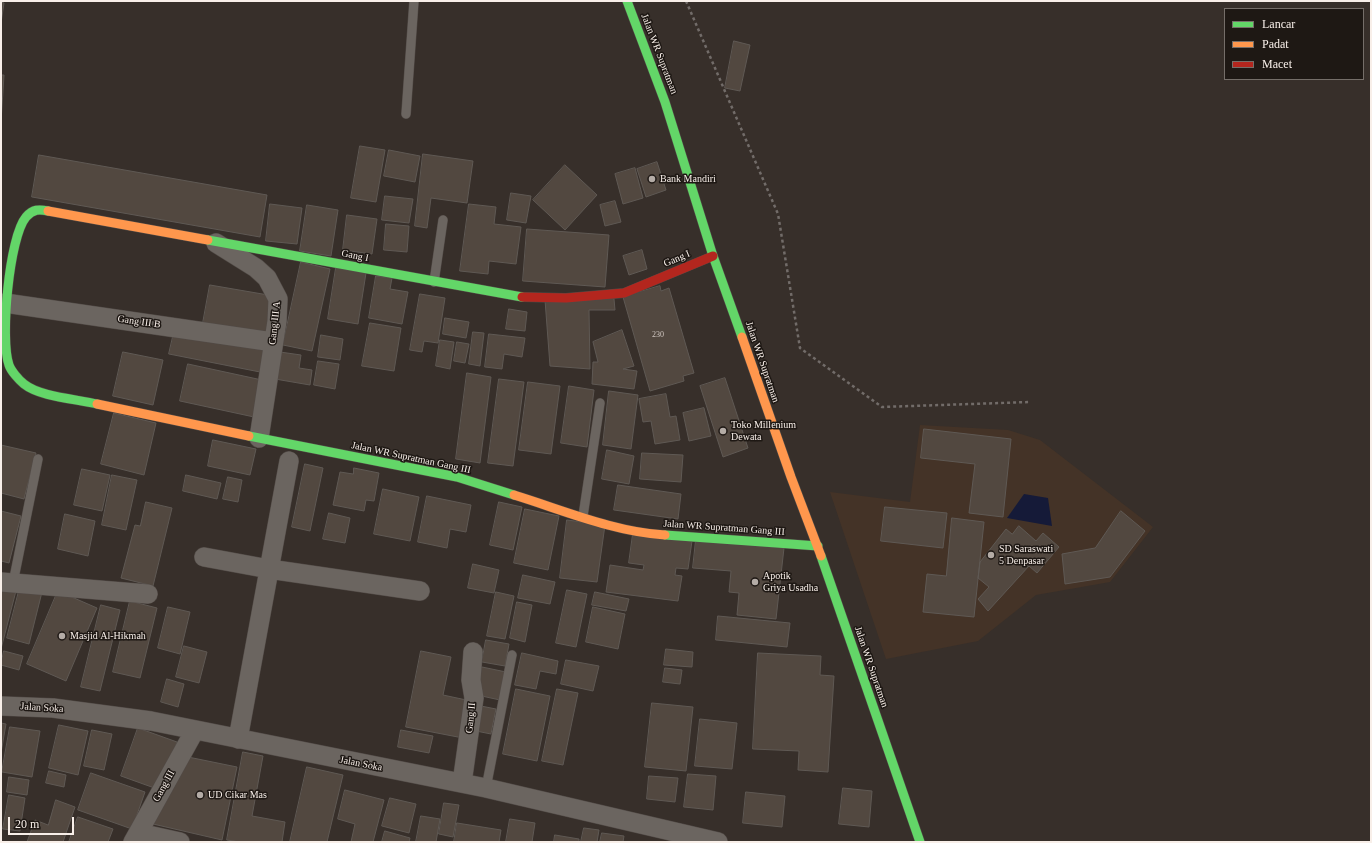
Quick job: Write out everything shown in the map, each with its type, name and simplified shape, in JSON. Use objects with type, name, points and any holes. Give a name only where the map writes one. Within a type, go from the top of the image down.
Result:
[{"type":"street","name":"Jalan WR Supratman","points":[[627,1],[665,102],[713,256],[791,477],[818,546],[920,842]]},
{"type":"street","name":"Gang I","points":[[24,384],[9,366],[6,351],[5,303],[18,233],[22,223],[30,212],[38,209],[112,224],[211,240],[519,297],[566,298],[624,293],[713,256]]},
{"type":"street","name":"Gang III A","points":[[211,240],[256,268],[267,278],[278,299],[259,438]]},
{"type":"street","name":"Gang III B","points":[[5,303],[273,342]]},
{"type":"street","name":"Jalan WR Supratman Gang III","points":[[24,384],[37,391],[71,399],[457,477],[613,526],[647,534],[818,546]]},
{"type":"street","points":[[238,739],[289,461]]},
{"type":"street","points":[[204,557],[269,569],[420,591]]},
{"type":"street","points":[[7,582],[148,594]]},
{"type":"street","name":"Gang II","points":[[462,783],[474,698],[471,680],[473,652]]},
{"type":"street","name":"Jalan Soka","points":[[1,706],[53,708],[108,715],[195,730],[486,788],[668,837],[718,842]]},
{"type":"street","name":"Gang III","points":[[136,838],[195,730]]},
{"type":"street","points":[[136,838],[180,842]]},
{"type":"lane","points":[[406,114],[414,1]]},
{"type":"lane","points":[[434,282],[443,220]]},
{"type":"lane","points":[[583,516],[600,403]]},
{"type":"lane","points":[[7,582],[38,459]]},
{"type":"lane","points":[[486,788],[512,655]]},
{"type":"path","points":[[686,1],[778,214],[800,348],[882,407],[1030,402]]},
{"type":"shaded area","name":"SD Saraswati 5 Denpasar","points":[[920,425],[1008,430],[1040,440],[1153,527],[1110,582],[1036,595],[978,641],[886,659],[830,492],[910,502]]},
{"type":"water","points":[[1024,494],[1048,498],[1052,526],[1007,518]]},
{"type":"building","points":[[1,2],[4,3],[1,23]]},
{"type":"building","points":[[734,41],[750,45],[740,91],[725,88]]},
{"type":"building","points":[[1,75],[4,75],[1,122]]},
{"type":"building","points":[[360,146],[385,150],[376,202],[351,198]]},
{"type":"building","points":[[389,150],[420,156],[415,182],[384,176]]},
{"type":"building","points":[[423,154],[473,161],[467,203],[431,198],[427,228],[415,226]]},
{"type":"building","points":[[39,155],[267,195],[260,237],[32,197]]},
{"type":"building","name":"Bank Mandiri","points":[[657,162],[666,190],[646,197],[637,169]]},
{"type":"building","points":[[565,165],[597,195],[565,230],[533,200]]},
{"type":"building","points":[[635,168],[643,198],[623,204],[615,174]]},
{"type":"building","points":[[511,193],[531,196],[526,223],[507,220]]},
{"type":"building","points":[[385,196],[413,199],[409,223],[382,220]]},
{"type":"building","points":[[615,201],[621,222],[605,226],[600,205]]},
{"type":"building","points":[[270,204],[302,208],[297,244],[266,241]]},
{"type":"building","points":[[469,204],[496,207],[494,224],[521,227],[516,264],[489,261],[488,274],[460,271]]},
{"type":"building","points":[[307,205],[338,210],[331,256],[300,251]]},
{"type":"building","points":[[347,215],[377,219],[372,254],[343,250]]},
{"type":"building","points":[[386,224],[409,226],[407,252],[384,250]]},
{"type":"building","points":[[527,229],[609,235],[605,287],[523,281]]},
{"type":"building","points":[[642,250],[647,269],[629,275],[623,256]]},
{"type":"building","points":[[301,262],[330,269],[312,351],[283,345]]},
{"type":"building","points":[[336,268],[366,273],[358,324],[328,319]]},
{"type":"building","points":[[376,276],[392,278],[390,289],[408,292],[402,324],[369,318]]},
{"type":"building","points":[[210,285],[274,296],[267,334],[203,323]]},
{"type":"building","points":[[660,286],[661,291],[669,288],[694,373],[683,376],[684,381],[650,391],[623,297]]},
{"type":"building","points":[[420,294],[445,298],[438,343],[424,341],[422,352],[410,350]]},
{"type":"building","points":[[614,299],[615,310],[589,310],[590,369],[550,366],[545,300]]},
{"type":"building","points":[[509,309],[527,312],[525,331],[506,329]]},
{"type":"building","points":[[445,318],[469,322],[466,338],[443,334]]},
{"type":"building","points":[[370,323],[401,328],[394,371],[362,366]]},
{"type":"building","points":[[175,328],[265,346],[260,372],[169,354]]},
{"type":"building","points":[[622,330],[634,366],[623,369],[637,371],[634,389],[592,384],[593,362],[598,362],[593,342]]},
{"type":"building","points":[[473,332],[484,333],[480,366],[469,364]]},
{"type":"building","points":[[489,334],[525,338],[522,357],[504,354],[502,369],[485,367]]},
{"type":"building","points":[[321,335],[343,339],[340,360],[318,357]]},
{"type":"building","points":[[440,340],[454,342],[450,369],[436,366]]},
{"type":"building","points":[[457,342],[469,344],[465,363],[454,361]]},
{"type":"building","points":[[123,352],[163,360],[153,405],[113,396]]},
{"type":"building","points":[[280,352],[301,355],[299,368],[312,370],[310,385],[275,379]]},
{"type":"building","points":[[318,361],[339,364],[335,389],[314,385]]},
{"type":"building","points":[[188,364],[262,380],[254,417],[180,401]]},
{"type":"building","points":[[467,373],[491,377],[480,463],[456,459]]},
{"type":"building","points":[[725,378],[748,448],[723,457],[700,386]]},
{"type":"building","points":[[499,379],[524,382],[513,466],[488,463]]},
{"type":"building","points":[[528,382],[560,386],[551,454],[519,450]]},
{"type":"building","points":[[569,386],[594,390],[587,447],[561,443]]},
{"type":"building","points":[[609,391],[638,395],[631,449],[603,445]]},
{"type":"building","points":[[666,394],[670,417],[676,416],[680,440],[655,444],[651,421],[643,422],[639,399]]},
{"type":"building","points":[[704,408],[711,436],[689,441],[683,413]]},
{"type":"building","points":[[114,413],[156,423],[144,475],[101,464]]},
{"type":"building","points":[[924,429],[1011,439],[1003,517],[969,513],[975,464],[921,458]]},
{"type":"building","points":[[213,440],[256,449],[250,475],[208,466]]},
{"type":"building","points":[[1,445],[36,453],[24,499],[1,493]]},
{"type":"building","points":[[607,450],[634,456],[629,484],[602,479]]},
{"type":"building","points":[[642,453],[683,455],[681,482],[640,479]]},
{"type":"building","points":[[305,464],[323,468],[310,531],[292,527]]},
{"type":"building","points":[[354,468],[379,473],[374,501],[366,500],[364,511],[333,505],[340,472],[353,474]]},
{"type":"building","points":[[82,469],[110,475],[102,511],[74,505]]},
{"type":"building","points":[[112,475],[137,480],[126,530],[102,525]]},
{"type":"building","points":[[186,475],[221,483],[217,499],[183,491]]},
{"type":"building","points":[[228,477],[242,480],[238,502],[223,499]]},
{"type":"building","points":[[618,485],[681,494],[678,519],[614,510]]},
{"type":"building","points":[[383,489],[419,497],[410,541],[374,534]]},
{"type":"building","points":[[427,496],[471,505],[466,532],[450,529],[447,548],[418,542]]},
{"type":"building","points":[[146,502],[172,508],[153,586],[121,578],[135,525],[140,526]]},
{"type":"building","points":[[499,502],[522,507],[513,550],[490,545]]},
{"type":"building","points":[[885,507],[947,513],[943,548],[881,541]]},
{"type":"building","points":[[525,509],[559,516],[548,570],[514,563]]},
{"type":"building","points":[[1,511],[21,516],[9,563],[1,561]]},
{"type":"building","points":[[1121,511],[1145,531],[1110,577],[1065,584],[1062,554],[1095,548]]},
{"type":"building","points":[[329,513],[350,518],[345,543],[323,539]]},
{"type":"building","points":[[65,514],[95,521],[88,556],[58,549]]},
{"type":"building","points":[[952,518],[984,522],[974,617],[923,612],[927,574],[946,576]]},
{"type":"building","points":[[567,520],[605,525],[597,582],[560,578]]},
{"type":"building","points":[[1019,526],[1036,541],[1043,533],[1059,547],[1037,573],[1029,566],[988,611],[978,599],[989,587],[978,578],[980,562],[1006,529],[1012,534]]},
{"type":"building","points":[[633,534],[692,541],[688,569],[676,568],[675,575],[682,576],[678,601],[606,592],[610,565],[643,570],[644,565],[629,563]]},
{"type":"building","name":"Apotik Griya Usadha","points":[[696,540],[784,548],[776,619],[737,615],[739,593],[729,592],[731,571],[693,568]]},
{"type":"building","points":[[473,564],[499,570],[494,593],[468,588]]},
{"type":"building","points":[[523,575],[555,582],[550,604],[518,598]]},
{"type":"building","points":[[1,584],[17,587],[1,649]]},
{"type":"building","points":[[20,587],[42,592],[29,644],[7,638]]},
{"type":"building","points":[[567,590],[587,594],[576,647],[556,643]]},
{"type":"building","name":"Masjid Al-Hikmah","points":[[58,591],[97,608],[66,681],[27,664]]},
{"type":"building","points":[[496,592],[514,596],[505,639],[487,636]]},
{"type":"building","points":[[595,592],[629,599],[626,611],[592,605]]},
{"type":"building","points":[[130,601],[157,608],[140,678],[113,672]]},
{"type":"building","points":[[517,602],[532,605],[525,642],[510,638]]},
{"type":"building","points":[[101,605],[120,610],[100,691],[81,687]]},
{"type":"building","points":[[168,607],[190,612],[180,654],[158,648]]},
{"type":"building","points":[[593,607],[625,614],[618,649],[586,642]]},
{"type":"building","points":[[718,616],[790,623],[787,647],[716,640]]},
{"type":"building","points":[[486,640],[509,644],[505,666],[482,662]]},
{"type":"building","points":[[184,646],[207,652],[199,683],[176,677]]},
{"type":"building","points":[[666,649],[693,652],[692,667],[664,665]]},
{"type":"building","points":[[4,651],[23,656],[19,670],[1,665]]},
{"type":"building","points":[[421,651],[451,657],[443,695],[471,701],[463,738],[406,727]]},
{"type":"building","points":[[522,653],[558,661],[556,674],[540,671],[536,689],[515,685]]},
{"type":"building","points":[[758,653],[821,656],[820,675],[834,676],[828,772],[798,770],[799,751],[753,749]]},
{"type":"building","points":[[566,660],[599,666],[593,691],[561,684]]},
{"type":"building","points":[[482,667],[506,672],[500,700],[477,695]]},
{"type":"building","points":[[665,668],[682,670],[680,684],[663,682]]},
{"type":"building","points":[[167,679],[184,684],[178,707],[161,702]]},
{"type":"building","points":[[516,689],[550,696],[537,761],[503,754]]},
{"type":"building","points":[[557,689],[578,693],[563,765],[542,761]]},
{"type":"building","points":[[652,703],[693,707],[686,771],[645,767]]},
{"type":"building","points":[[481,706],[496,709],[491,734],[476,731]]},
{"type":"building","points":[[700,719],[737,723],[732,769],[695,766]]},
{"type":"building","points":[[1,723],[6,724],[1,753]]},
{"type":"building","points":[[59,725],[88,731],[78,775],[49,768]]},
{"type":"building","points":[[10,727],[40,731],[32,777],[2,772]]},
{"type":"building","points":[[138,728],[177,742],[160,790],[121,776]]},
{"type":"building","points":[[92,730],[112,734],[104,770],[84,766]]},
{"type":"building","points":[[401,730],[433,736],[429,753],[398,747]]},
{"type":"building","points":[[243,752],[263,756],[252,816],[285,822],[282,842],[239,842],[227,840]]},
{"type":"building","name":"UD Cikar Mas","points":[[188,757],[237,767],[222,840],[153,824]]},
{"type":"building","points":[[307,767],[343,775],[327,842],[290,842]]},
{"type":"building","points":[[49,771],[66,775],[64,787],[46,783]]},
{"type":"building","points":[[91,773],[145,792],[132,829],[78,810]]},
{"type":"building","points":[[688,774],[716,776],[713,810],[684,807]]},
{"type":"building","points":[[649,776],[678,778],[675,802],[647,799]]},
{"type":"building","points":[[9,777],[29,780],[27,795],[7,792]]},
{"type":"building","points":[[843,788],[872,791],[869,827],[839,824]]},
{"type":"building","points":[[345,790],[384,800],[373,842],[351,842],[355,824],[338,819]]},
{"type":"building","points":[[746,792],[785,796],[782,827],[743,823]]},
{"type":"building","points":[[9,795],[25,798],[20,831],[3,829]]},
{"type":"building","points":[[390,798],[416,804],[409,833],[382,826]]},
{"type":"building","points":[[56,800],[75,807],[63,842],[27,842],[35,820],[48,825]]},
{"type":"building","points":[[444,803],[459,805],[453,837],[439,834]]},
{"type":"building","points":[[421,816],[440,819],[436,842],[416,842]]},
{"type":"building","points":[[78,817],[113,829],[108,842],[69,842]]},
{"type":"building","points":[[510,819],[535,823],[532,842],[506,842]]},
{"type":"building","points":[[457,823],[501,830],[499,842],[454,842]]},
{"type":"building","points":[[584,828],[599,830],[597,842],[581,842]]},
{"type":"building","points":[[385,831],[410,838],[409,842],[382,842]]},
{"type":"building","points":[[602,833],[624,836],[623,842],[600,842]]},
{"type":"building","points":[[555,835],[579,839],[579,842],[554,842]]},
{"type":"traffic: fast","points":[[627,1],[665,102],[713,256],[742,337]]},
{"type":"traffic: fast","points":[[48,211],[36,210],[31,212],[26,217],[20,228],[15,245],[6,312],[6,352],[9,365],[11,370],[24,384],[39,392],[97,404]]},
{"type":"traffic: fast","points":[[208,240],[522,297]]},
{"type":"traffic: fast","points":[[249,436],[457,477],[514,495]]},
{"type":"traffic: fast","points":[[665,535],[818,546]]},
{"type":"traffic: fast","points":[[821,556],[920,842]]},
{"type":"traffic: slow","points":[[48,211],[208,240]]},
{"type":"traffic: slow","points":[[742,337],[791,477],[821,556]]},
{"type":"traffic: slow","points":[[97,404],[249,436]]},
{"type":"traffic: slow","points":[[514,495],[589,520],[627,530],[665,535]]},
{"type":"traffic: jam","points":[[522,297],[566,298],[624,293],[713,256]]},
{"type":"place","name":"Bank Mandiri","points":[[652,179]]},
{"type":"place","name":"Toko Millenium Dewata","points":[[723,431]]},
{"type":"place","name":"SD Saraswati 5 Denpasar","points":[[991,555]]},
{"type":"place","name":"Apotik Griya Usadha","points":[[755,582]]},
{"type":"place","name":"Masjid Al-Hikmah","points":[[62,636]]},
{"type":"place","name":"UD Cikar Mas","points":[[200,795]]}]
